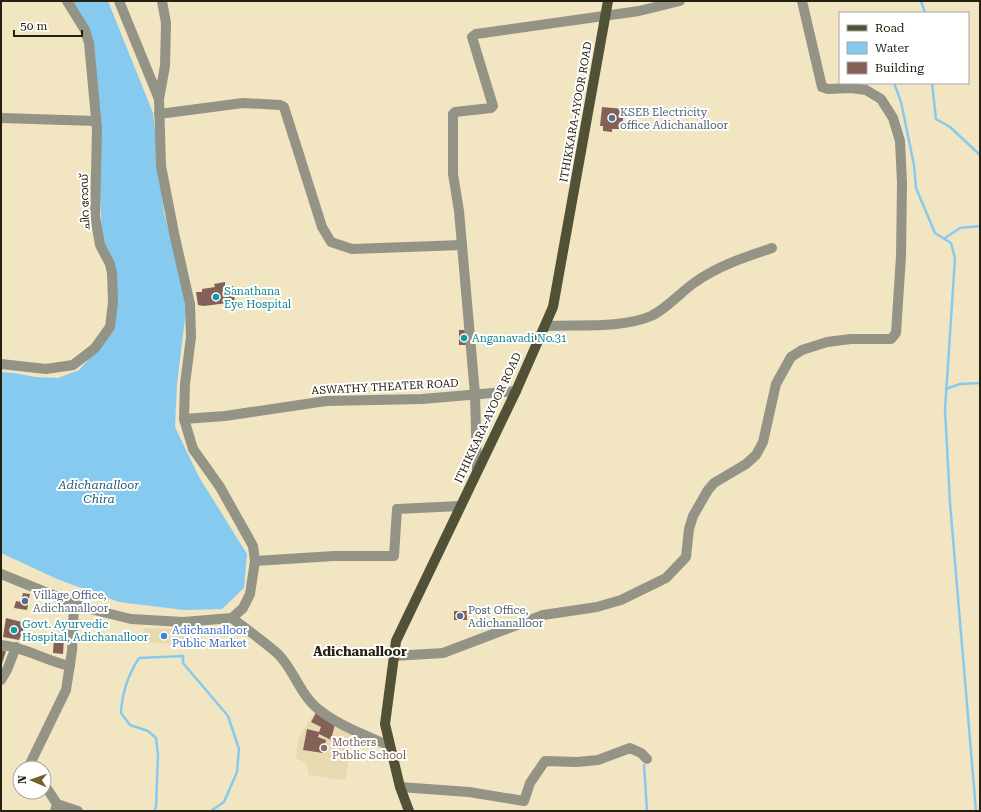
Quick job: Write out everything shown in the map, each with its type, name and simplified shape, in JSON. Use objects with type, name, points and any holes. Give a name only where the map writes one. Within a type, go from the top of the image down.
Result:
[{"type":"main road","name":"ITHIKKARA-AYOOR ROAD","points":[[408,811],[400,787],[385,724],[396,641],[516,391],[553,307],[608,1]]},
{"type":"street","name":"ചിറ റോഡ്","points":[[1,364],[46,369],[74,364],[95,348],[110,327],[114,302],[112,274],[110,264],[100,245],[95,216],[96,121],[89,43],[85,30],[67,1]]},
{"type":"street","points":[[119,1],[159,99]]},
{"type":"street","points":[[1,574],[74,604],[131,619],[183,622],[232,618],[243,608],[250,594],[255,561],[253,546],[220,487],[193,449],[184,418],[185,384],[191,337],[190,304],[174,233],[162,166],[159,99],[165,66],[166,23],[162,1]]},
{"type":"street","points":[[477,471],[475,394],[462,246],[453,174],[453,114],[455,112],[492,108],[493,106],[472,37],[476,34],[606,14],[639,11],[680,1]]},
{"type":"street","points":[[394,656],[443,653],[543,615],[597,607],[621,600],[666,578],[686,557],[689,529],[693,516],[708,490],[714,483],[746,464],[756,455],[763,442],[776,384],[791,356],[802,350],[827,342],[851,339],[891,339],[896,333],[901,256],[902,183],[900,140],[894,118],[881,99],[866,90],[851,88],[828,89],[822,87],[802,1]]},
{"type":"street","points":[[159,114],[243,103],[280,105],[284,108],[322,227],[331,242],[352,249],[462,246]]},
{"type":"street","points":[[1,118],[96,121]]},
{"type":"street","points":[[545,326],[612,324],[652,316],[695,282],[743,257],[772,248]]},
{"type":"street","name":"ASWATHY THEATER ROAD","points":[[184,418],[226,416],[326,401],[422,399],[516,391]]},
{"type":"street","points":[[255,561],[334,556],[394,556],[397,509],[460,506]]},
{"type":"street","points":[[32,760],[66,690],[70,666],[74,604]]},
{"type":"street","points":[[232,618],[278,655],[309,699],[321,712],[362,734],[390,746]]},
{"type":"street","points":[[1,645],[16,647],[54,662],[70,666]]},
{"type":"street","points":[[1,680],[7,670],[16,647]]},
{"type":"street","points":[[400,787],[469,792],[524,801],[530,783],[545,761],[577,762],[598,760],[630,748],[641,753],[647,759]]},
{"type":"street","points":[[56,808],[78,811]]},
{"type":"shaded area","name":"Adichanalloor Public Market","points":[[144,628],[185,629],[184,645],[142,642]]},
{"type":"shaded area","name":"Mothers Public School","points":[[316,710],[353,734],[345,780],[309,775],[306,763],[296,758],[298,739]]},
{"type":"water","name":"Adichanalloor Chira","points":[[71,1],[108,1],[153,113],[164,213],[179,270],[186,311],[177,384],[175,427],[199,477],[247,554],[244,588],[222,609],[184,610],[119,602],[57,579],[1,553],[1,372],[36,377],[58,378],[79,370],[104,342],[115,319],[102,238],[93,42]]},
{"type":"building","name":"KSEB Electricity office Adichanalloor","points":[[602,107],[624,109],[622,129],[612,129],[612,132],[603,131],[603,126],[600,126]]},
{"type":"building","name":"Sanathana Eye Hospital","points":[[225,282],[225,287],[233,286],[235,302],[204,306],[198,305],[196,292],[202,292],[202,289],[215,287],[214,284]]},
{"type":"building","name":"Anganavadi No.31","points":[[459,330],[468,330],[468,345],[459,345]]},
{"type":"building","name":"Village Office, Adichanalloor","points":[[23,593],[30,594],[27,610],[14,608],[16,601],[21,602]]},
{"type":"building","name":"Post Office, Adichanalloor","points":[[454,611],[467,611],[467,620],[454,620]]},
{"type":"building","name":"Govt. Ayurvedic Hospital, Adichanalloor","points":[[6,618],[26,623],[19,640],[3,637]]},
{"type":"building","points":[[54,637],[64,637],[63,654],[53,653]]},
{"type":"building","points":[[1,650],[6,651],[1,667]]},
{"type":"building","points":[[316,713],[335,724],[331,740],[319,734],[318,737],[326,740],[323,753],[303,750],[307,729],[319,732],[321,727],[311,722]]},
{"type":"waterway","points":[[921,1],[925,12]]},
{"type":"waterway","points":[[894,84],[901,102],[914,165],[916,188],[935,233],[951,243],[955,258],[945,410],[950,503],[976,811]]},
{"type":"waterway","points":[[932,84],[936,119],[950,127],[980,155]]},
{"type":"waterway","points":[[945,238],[960,228],[980,226]]},
{"type":"waterway","points":[[946,389],[960,384],[980,383]]},
{"type":"waterway","points":[[154,811],[156,807],[158,755],[156,738],[148,731],[130,725],[121,713],[124,691],[129,677],[139,658],[183,656],[183,663],[228,716],[239,749],[237,772],[224,802],[211,811]]},
{"type":"waterway","points":[[644,765],[647,811]]},
{"type":"place","name":"KSEB Electricity office Adichanalloor","points":[[612,118]]},
{"type":"place","name":"Sanathana Eye Hospital","points":[[216,297]]},
{"type":"place","name":"Anganavadi No.31","points":[[464,338]]},
{"type":"place","name":"Village Office, Adichanalloor","points":[[25,601]]},
{"type":"place","name":"Post Office, Adichanalloor","points":[[460,616]]},
{"type":"place","name":"Govt. Ayurvedic Hospital, Adichanalloor","points":[[14,630]]},
{"type":"place","name":"Adichanalloor Public Market","points":[[164,636]]},
{"type":"place","name":"Mothers Public School","points":[[324,748]]},
{"type":"district","name":"Adichanalloor","points":[[360,651]]}]
